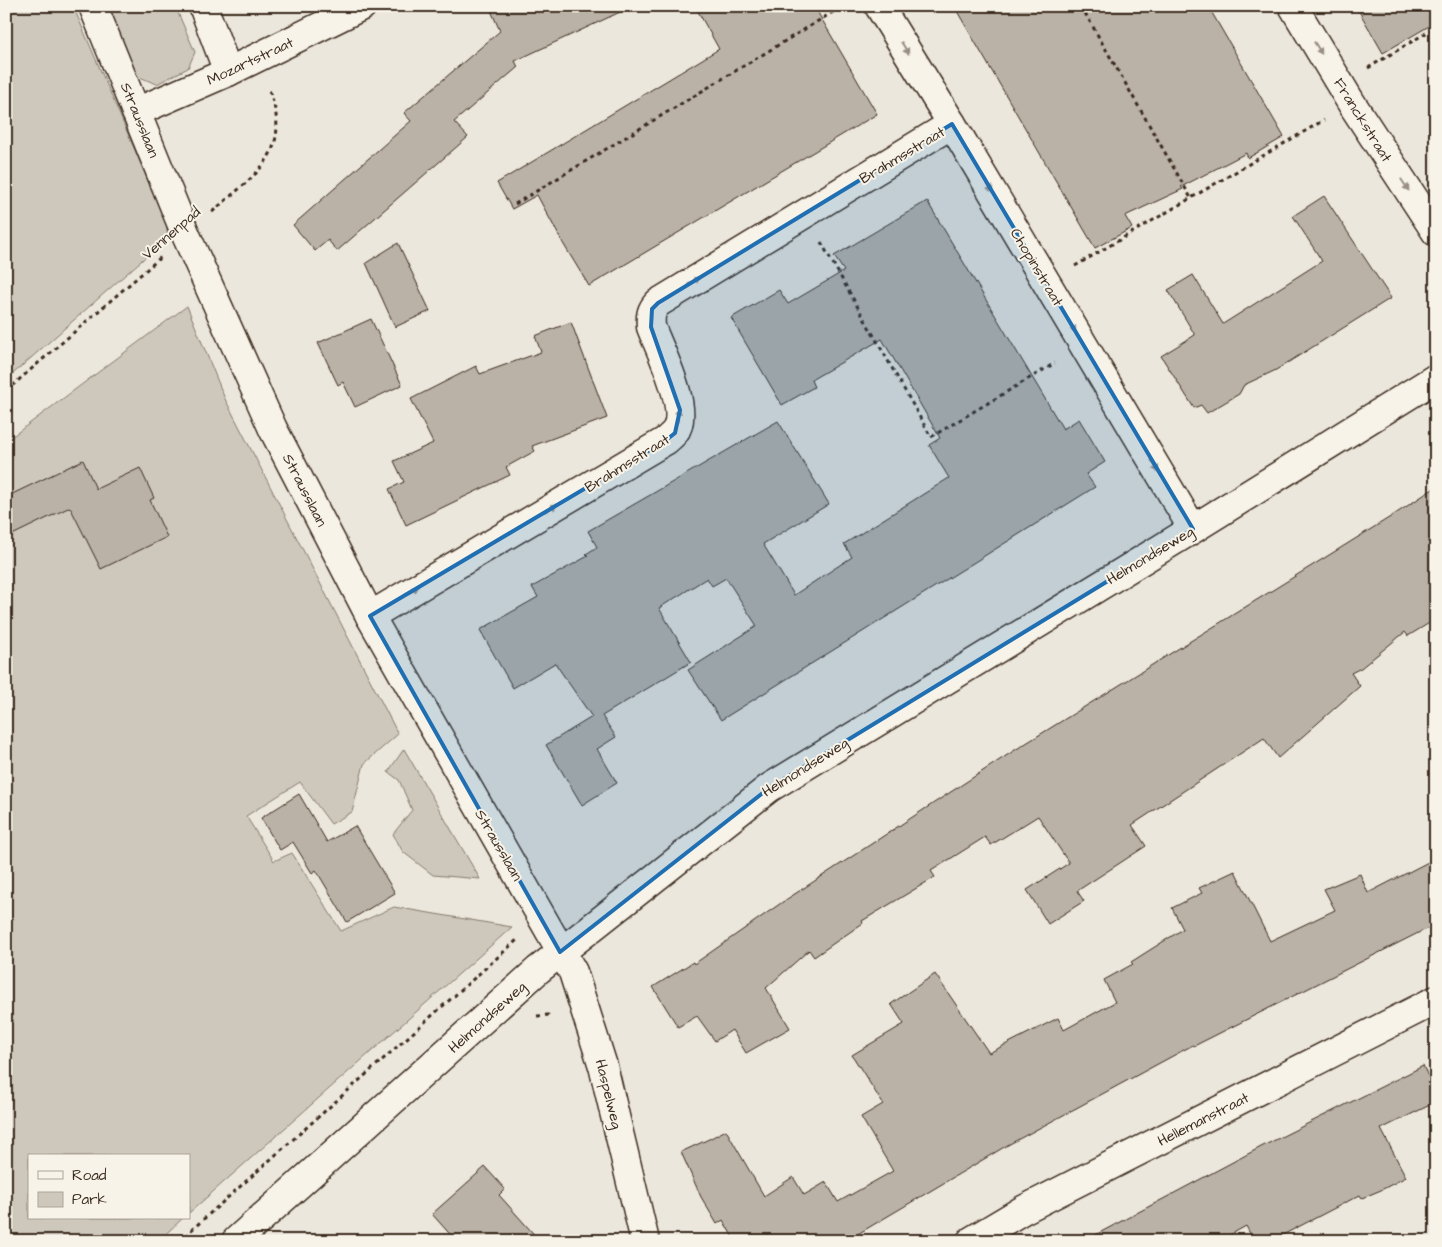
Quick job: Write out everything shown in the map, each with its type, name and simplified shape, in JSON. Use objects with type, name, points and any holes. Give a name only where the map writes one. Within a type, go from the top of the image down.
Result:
[{"type":"street","name":"Strausslaan","points":[[93,6],[186,235],[273,429],[370,616],[560,952]]},
{"type":"street","points":[[203,6],[228,72]]},
{"type":"street","name":"Mozartstraat","points":[[136,112],[228,72],[362,6]]},
{"type":"street","name":"Chopinstraat","points":[[879,6],[952,124],[1193,529]]},
{"type":"street","name":"Franckstraat","points":[[1293,6],[1436,232]]},
{"type":"street","name":"Brahmsstraat","points":[[370,616],[665,441],[674,433],[680,410],[676,390],[651,327],[652,310],[658,303],[952,124]]},
{"type":"street","name":"Helmondseweg","points":[[236,1241],[560,952],[769,788],[1436,378]]},
{"type":"street","name":"Haspelweg","points":[[560,952],[573,972],[601,1059],[645,1241]]},
{"type":"street","name":"Hellemanstraat","points":[[971,1241],[1023,1210],[1436,1000]]},
{"type":"path","points":[[515,204],[843,6]]},
{"type":"path","points":[[1081,6],[1191,198]]},
{"type":"path","points":[[1046,282],[1191,198],[1347,94],[1436,28]]},
{"type":"path","name":"Vennenpad","points":[[6,391],[265,164],[275,145],[277,120],[273,100],[257,58]]},
{"type":"path","points":[[804,213],[931,437],[1084,346]]},
{"type":"path","points":[[180,1241],[541,918]]},
{"type":"highlighted area","points":[[952,124],[1193,529],[769,788],[560,952],[370,616],[665,441],[675,433],[680,410],[651,327],[652,309],[658,303]]},
{"type":"green space","points":[[6,6],[73,6],[167,225],[167,238],[6,380]]},
{"type":"green space","points":[[106,6],[175,6],[195,52],[188,68],[157,84],[132,74]]},
{"type":"green space","points":[[187,306],[225,399],[398,734],[364,764],[352,812],[331,824],[300,782],[246,816],[274,861],[292,853],[341,931],[394,907],[512,927],[190,1212],[190,1154],[28,1154],[28,1220],[181,1220],[158,1241],[6,1241],[6,441]]},
{"type":"green space","points":[[404,749],[480,879],[433,875],[403,852],[393,834],[412,810],[399,780],[388,772]]},
{"type":"building","points":[[489,6],[633,6],[515,61],[518,67],[454,122],[468,137],[337,251],[328,240],[315,251],[293,225],[411,121],[404,113],[500,31]]},
{"type":"building","points":[[695,6],[814,6],[877,114],[589,286],[537,195],[512,209],[497,183],[719,49]]},
{"type":"building","points":[[954,6],[1208,6],[1284,137],[1248,158],[1246,153],[1181,187],[1183,189],[1125,216],[1132,228],[1095,248]]},
{"type":"building","points":[[1356,6],[1436,6],[1436,22],[1383,53]]},
{"type":"building","points":[[1324,196],[1391,298],[1276,370],[1244,385],[1239,394],[1207,413],[1201,405],[1194,408],[1161,356],[1195,335],[1168,290],[1193,275],[1223,324],[1322,261],[1293,216]]},
{"type":"building","points":[[927,201],[1063,429],[1079,419],[1105,462],[1086,474],[1095,487],[721,720],[688,670],[757,626],[726,578],[712,586],[707,578],[659,608],[691,662],[602,716],[616,737],[597,749],[617,783],[582,805],[546,745],[592,717],[555,663],[513,688],[480,630],[538,597],[532,587],[588,556],[586,554],[597,547],[588,531],[778,421],[829,504],[763,544],[794,595],[852,557],[844,544],[949,478],[929,445],[940,438],[882,339],[811,380],[814,387],[782,405],[731,318],[779,290],[788,304],[844,271],[834,256]]},
{"type":"building","points":[[398,243],[430,311],[395,327],[366,263]]},
{"type":"building","points":[[371,319],[402,385],[355,407],[343,382],[338,385],[318,343]]},
{"type":"building","points":[[571,322],[607,418],[532,446],[535,451],[506,467],[510,475],[406,525],[389,489],[404,482],[394,461],[433,443],[411,399],[476,366],[480,374],[541,352],[535,336]]},
{"type":"building","points":[[83,460],[96,489],[140,468],[154,498],[150,500],[167,537],[101,569],[70,507],[6,538],[6,497]]},
{"type":"building","points":[[1436,487],[1436,619],[1408,636],[1405,632],[1361,668],[1351,673],[1360,686],[1278,758],[1264,738],[1132,825],[1146,846],[1077,891],[1084,901],[1048,924],[1027,890],[1069,863],[1038,816],[991,845],[985,837],[931,871],[935,877],[862,921],[863,923],[814,957],[809,950],[766,988],[790,1028],[746,1053],[732,1030],[715,1041],[697,1016],[678,1027],[653,987],[693,962],[694,964],[784,901],[1015,750]]},
{"type":"building","points":[[299,794],[327,842],[355,826],[395,893],[347,922],[316,870],[312,873],[293,842],[280,850],[261,818]]},
{"type":"building","points":[[1436,858],[1436,924],[1193,1045],[1006,1146],[846,1241],[735,1241],[723,1220],[717,1224],[701,1197],[681,1152],[726,1130],[764,1196],[793,1177],[804,1195],[826,1182],[838,1202],[893,1171],[861,1117],[883,1104],[852,1055],[904,1024],[891,1004],[935,974],[989,1053],[1058,1018],[1064,1030],[1115,1002],[1104,980],[1133,964],[1131,962],[1183,929],[1172,908],[1202,893],[1199,888],[1235,871],[1270,941],[1335,910],[1324,889],[1360,874],[1368,893]]},
{"type":"building","points":[[1423,1066],[1436,1092],[1436,1102],[1381,1129],[1406,1177],[1381,1190],[1362,1198],[1360,1195],[1271,1241],[1254,1241],[1246,1226],[1219,1241],[1084,1241],[1261,1147]]},
{"type":"building","points":[[485,1167],[505,1189],[499,1195],[540,1241],[456,1241],[432,1214]]}]
